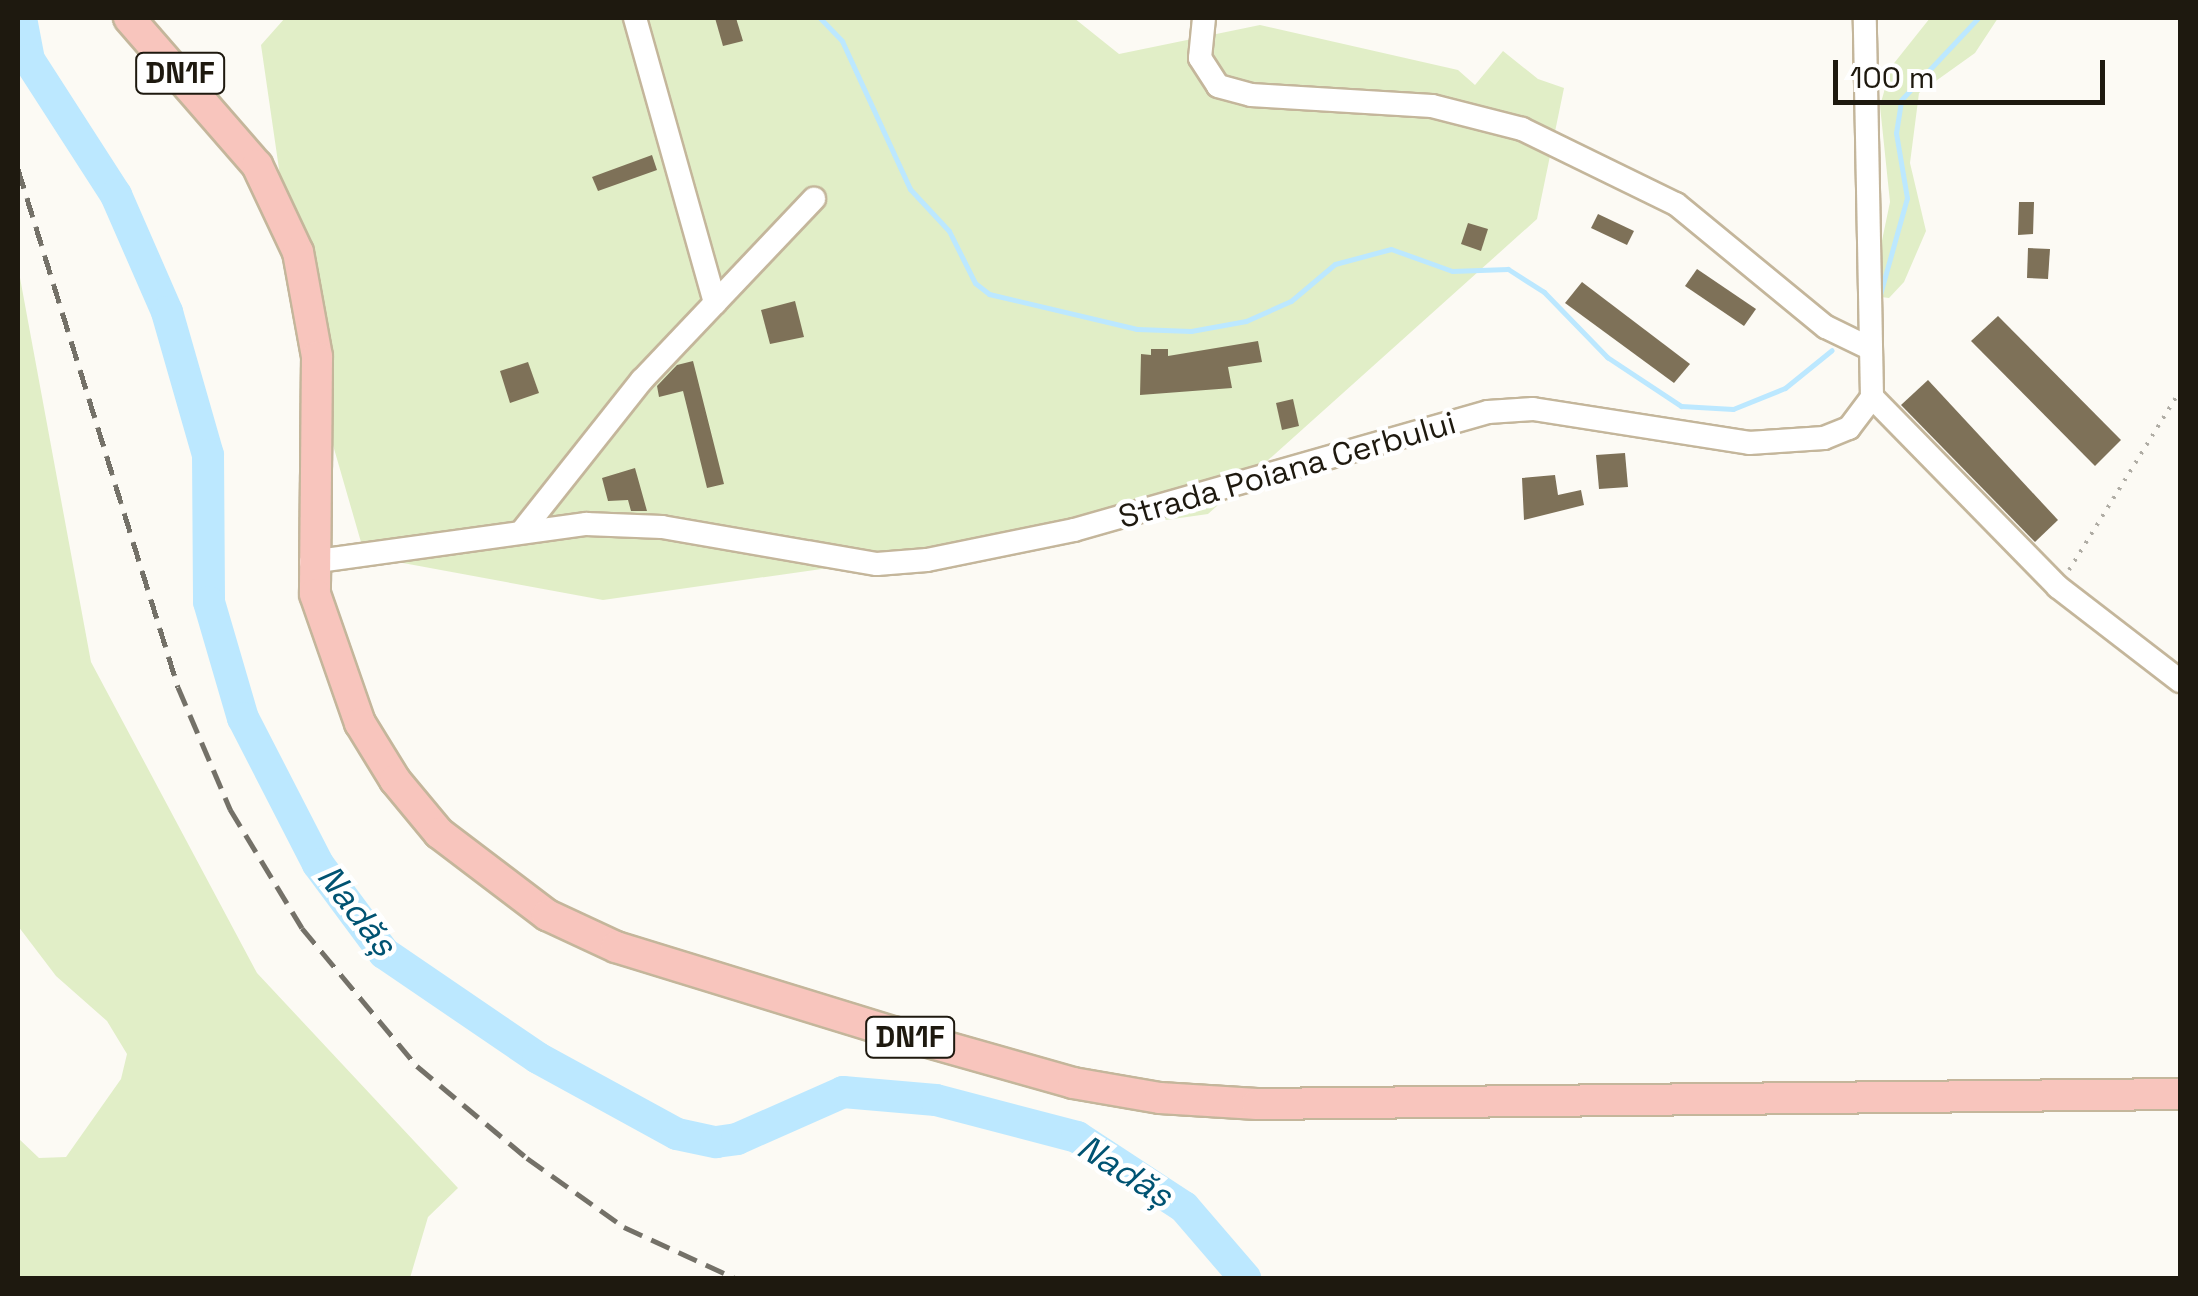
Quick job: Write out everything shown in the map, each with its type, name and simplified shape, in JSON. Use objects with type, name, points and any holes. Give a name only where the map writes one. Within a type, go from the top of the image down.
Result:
[{"type":"main road","name":"DN1F","points":[[129,18],[257,165],[298,252],[318,358],[311,562],[333,657],[377,754],[432,826],[506,890],[616,946],[995,1062],[1135,1094],[1257,1104],[2180,1094]]},
{"type":"street","points":[[635,18],[715,303]]},
{"type":"street","points":[[1204,18],[1200,58],[1218,86],[1251,95],[1432,106],[1522,128],[1676,204],[1826,327],[1867,346]]},
{"type":"street","points":[[1865,18],[1867,346],[1872,397],[2058,587],[2180,682]]},
{"type":"street","points":[[523,530],[642,380],[814,199]]},
{"type":"street","name":"Strada Poiana Cerbului","points":[[311,562],[523,530],[662,527],[877,564],[927,560],[1151,510],[1488,412],[1534,408],[1651,432],[1749,443],[1824,438],[1849,428],[1872,397]]},
{"type":"path","points":[[2058,587],[2180,392]]},
{"type":"green space","points":[[285,18],[1074,18],[1119,54],[1260,25],[1458,70],[1475,85],[1503,51],[1538,79],[1564,88],[1537,219],[1208,514],[603,600],[365,556],[305,348],[261,45]]},
{"type":"green space","points":[[1930,18],[1998,18],[1975,53],[1919,93],[1910,163],[1926,231],[1904,282],[1889,298],[1881,297],[1879,255],[1890,202],[1880,106],[1891,67]]},
{"type":"green space","points":[[18,267],[91,662],[257,973],[458,1188],[428,1217],[410,1278],[18,1278],[18,1138],[39,1158],[66,1157],[121,1079],[127,1054],[107,1021],[56,976],[18,926]]},
{"type":"building","points":[[715,18],[736,18],[743,41],[723,46]]},
{"type":"building","points":[[652,155],[657,170],[598,191],[592,177]]},
{"type":"building","points":[[2019,202],[2034,202],[2033,234],[2018,235]]},
{"type":"building","points":[[1598,214],[1634,231],[1627,245],[1591,228]]},
{"type":"building","points":[[1468,223],[1488,229],[1481,251],[1461,244]]},
{"type":"building","points":[[2028,248],[2050,249],[2048,279],[2027,278]]},
{"type":"building","points":[[1697,269],[1756,309],[1744,326],[1685,286]]},
{"type":"building","points":[[1582,282],[1690,364],[1674,383],[1565,303]]},
{"type":"building","points":[[795,301],[804,337],[770,344],[761,310]]},
{"type":"building","points":[[1998,316],[2121,440],[2095,466],[1971,341]]},
{"type":"building","points":[[1258,341],[1262,362],[1228,367],[1232,388],[1140,395],[1141,354],[1151,355],[1151,349],[1168,349],[1168,356]]},
{"type":"building","points":[[693,361],[724,484],[707,488],[683,391],[659,397],[657,386],[677,365]]},
{"type":"building","points":[[528,362],[539,393],[510,403],[500,371]]},
{"type":"building","points":[[1928,380],[2058,520],[2035,542],[1901,405]]},
{"type":"building","points":[[1293,399],[1299,426],[1282,430],[1276,403]]},
{"type":"building","points":[[1625,453],[1628,487],[1599,489],[1596,455]]},
{"type":"building","points":[[635,468],[647,511],[631,511],[628,500],[608,501],[602,478]]},
{"type":"building","points":[[1555,475],[1558,495],[1581,490],[1584,505],[1524,520],[1522,478]]},
{"type":"waterway","name":"Nadăș","points":[[21,18],[29,60],[116,195],[167,312],[208,455],[209,602],[243,718],[318,864],[384,953],[538,1058],[677,1134],[716,1142],[737,1139],[843,1092],[936,1100],[1077,1137],[1184,1207],[1245,1278]]},
{"type":"waterway","points":[[820,18],[842,41],[910,189],[949,231],[975,283],[989,294],[1137,329],[1191,331],[1246,321],[1291,301],[1335,264],[1391,249],[1452,271],[1508,269],[1544,292],[1607,357],[1681,406],[1733,409],[1785,388],[1832,350]]},
{"type":"waterway","points":[[1879,298],[1907,198],[1896,133],[1901,100],[1978,18]]},
{"type":"railway","points":[[18,169],[178,687],[230,809],[302,928],[417,1066],[527,1158],[624,1227],[735,1278]]}]
